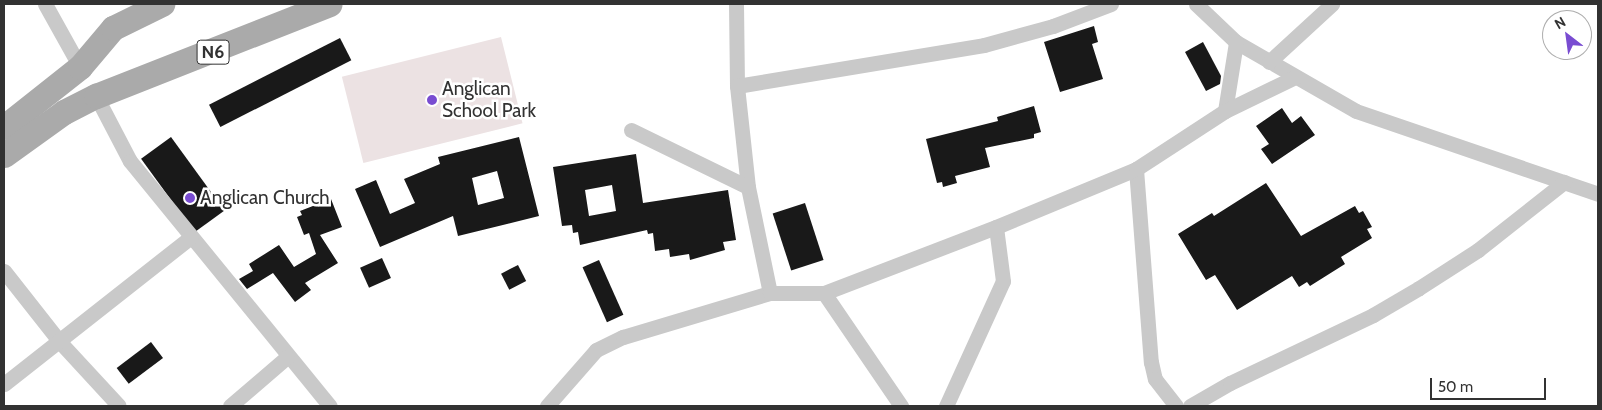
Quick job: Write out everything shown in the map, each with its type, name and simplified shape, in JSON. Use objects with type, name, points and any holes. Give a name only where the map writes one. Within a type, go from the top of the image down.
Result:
[{"type":"main road","points":[[4,127],[80,67],[113,28],[162,4]]},
{"type":"main road","name":"N6","points":[[4,155],[64,112],[96,96],[330,4]]},
{"type":"street","points":[[45,4],[80,67]]},
{"type":"street","points":[[736,4],[737,86],[748,187],[770,293]]},
{"type":"street","points":[[737,86],[984,45],[1054,26],[1111,4]]},
{"type":"street","points":[[1196,4],[1236,42],[1356,111],[1598,194]]},
{"type":"street","points":[[1269,62],[1332,4]]},
{"type":"street","points":[[1225,111],[1236,42]]},
{"type":"street","points":[[547,406],[596,350],[623,337],[770,293],[824,292],[996,227],[1136,169],[1225,111],[1295,77]]},
{"type":"street","points":[[96,96],[130,161],[287,357],[330,406]]},
{"type":"street","points":[[631,130],[748,187]]},
{"type":"street","points":[[1136,169],[1151,362],[1155,379],[1176,406]]},
{"type":"street","points":[[1190,406],[1230,383],[1396,302],[1478,250],[1564,182]]},
{"type":"street","points":[[946,406],[1003,281],[996,227]]},
{"type":"street","points":[[4,384],[191,237]]},
{"type":"street","points":[[4,271],[59,341],[119,406]]},
{"type":"street","points":[[824,292],[901,406]]},
{"type":"street","points":[[230,406],[287,357]]},
{"type":"shaded area","name":"Anglican School Park","points":[[501,37],[523,123],[363,163],[342,77]]},
{"type":"building","points":[[1094,26],[1098,42],[1092,44],[1103,79],[1060,92],[1044,42]]},
{"type":"building","points":[[340,38],[351,60],[220,127],[209,105]]},
{"type":"building","points":[[1203,42],[1221,76],[1220,84],[1206,91],[1185,52]]},
{"type":"building","points":[[1034,106],[1041,132],[1034,134],[1034,138],[985,148],[990,167],[955,176],[957,183],[943,187],[942,182],[937,183],[926,139],[998,121],[997,117]]},
{"type":"building","points":[[1282,108],[1292,123],[1301,116],[1315,135],[1272,164],[1261,149],[1269,144],[1256,126]]},
{"type":"building","name":"Anglican Church","points":[[171,137],[224,211],[195,232],[141,159]]},
{"type":"building","points":[[519,137],[539,216],[458,236],[453,216],[380,247],[355,189],[376,180],[390,214],[415,203],[404,179],[440,164],[438,157]],"holes":[[[497,171],[504,198],[478,205],[472,178]]]},
{"type":"building","points":[[636,154],[643,203],[728,190],[736,240],[723,242],[725,250],[690,260],[689,254],[670,257],[669,249],[655,251],[653,233],[648,234],[647,230],[580,245],[578,232],[573,233],[572,225],[562,226],[553,167]],"holes":[[[612,185],[616,211],[589,216],[585,190]]]},
{"type":"building","points":[[1266,183],[1301,236],[1355,206],[1359,213],[1363,211],[1372,227],[1367,229],[1372,238],[1341,257],[1345,264],[1310,286],[1307,282],[1299,287],[1292,276],[1237,310],[1215,275],[1206,280],[1178,234],[1212,213],[1214,216]]},
{"type":"building","points":[[331,199],[342,227],[320,235],[338,263],[305,283],[311,290],[295,302],[273,273],[247,289],[239,279],[253,271],[249,264],[279,245],[294,267],[316,254],[309,233],[304,235],[297,217],[302,215],[300,211]]},
{"type":"building","points":[[805,203],[824,260],[791,271],[773,214]]},
{"type":"building","points":[[382,258],[391,278],[369,288],[360,268]]},
{"type":"building","points":[[599,260],[623,315],[607,322],[583,267]]},
{"type":"building","points":[[518,265],[526,281],[509,290],[501,274]]},
{"type":"building","points":[[151,342],[163,358],[129,384],[117,368]]},
{"type":"place","name":"Anglican School Park","points":[[432,100]]},
{"type":"place","name":"Anglican Church","points":[[190,198]]}]
